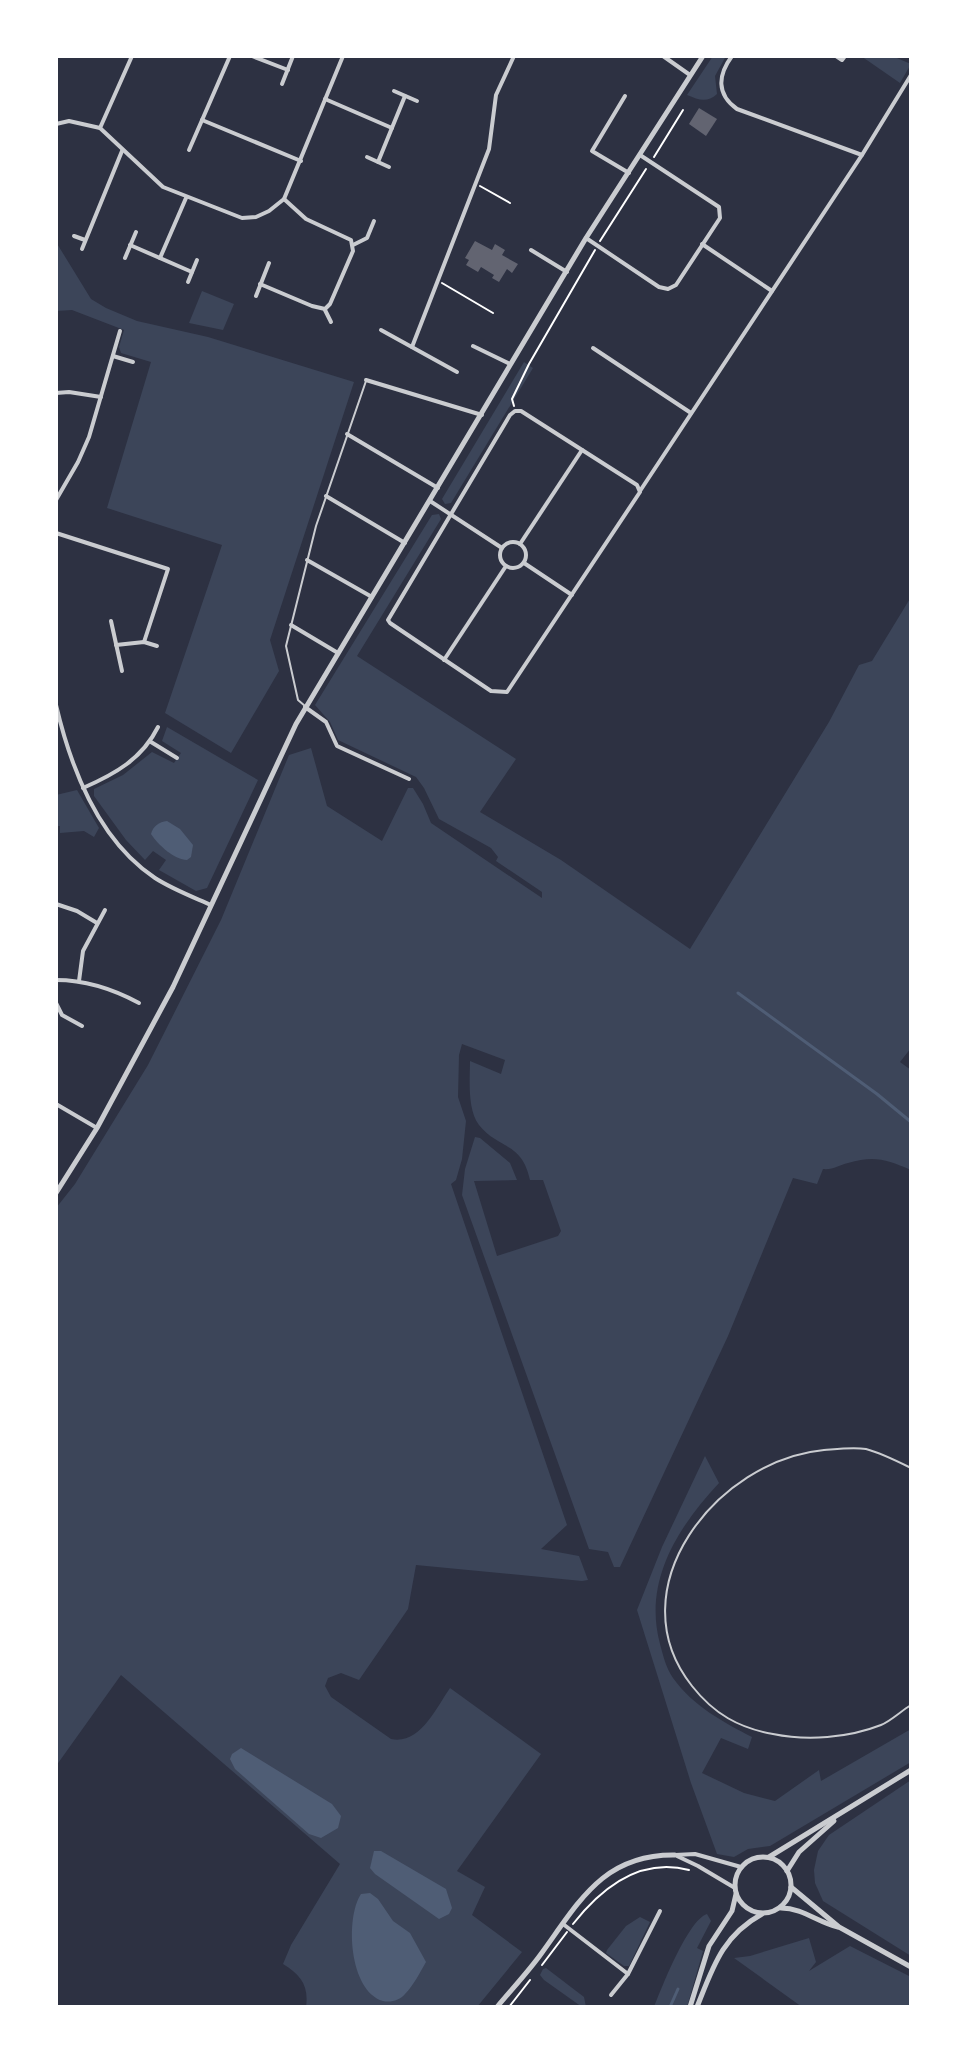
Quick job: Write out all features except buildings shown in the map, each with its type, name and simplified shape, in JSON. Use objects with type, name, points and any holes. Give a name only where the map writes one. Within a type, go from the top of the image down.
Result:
[{"type":"street","points":[[100,128],[132,56]]},
{"type":"street","points":[[189,150],[230,56]]},
{"type":"street","points":[[252,56],[288,70]]},
{"type":"street","points":[[282,84],[293,56]]},
{"type":"street","points":[[56,124],[69,121],[100,128],[163,187],[242,218],[256,217],[284,199],[343,56]]},
{"type":"street","points":[[412,347],[489,149],[496,95],[514,56]]},
{"type":"street","points":[[641,56],[653,56]]},
{"type":"street","points":[[663,56],[690,75]]},
{"type":"street","points":[[56,1193],[97,1128],[173,987],[305,707],[586,238],[703,56]]},
{"type":"street","points":[[732,56],[720,84],[728,103],[862,155]]},
{"type":"street","points":[[836,56],[842,60],[845,56]]},
{"type":"street","points":[[640,492],[637,485],[521,411],[515,411],[389,615],[390,623],[498,693],[507,692],[572,595],[640,492],[691,413],[862,155],[911,75]]},
{"type":"street","points":[[394,91],[417,101]]},
{"type":"street","points":[[378,162],[405,96]]},
{"type":"street","points":[[625,96],[592,151],[629,173]]},
{"type":"street","points":[[325,99],[392,128]]},
{"type":"street","points":[[202,120],[301,161]]},
{"type":"street","points":[[82,249],[122,150]]},
{"type":"street","points":[[586,238],[659,287],[668,289],[676,285],[720,218],[721,209],[640,155]]},
{"type":"street","points":[[367,157],[389,167]]},
{"type":"street","points":[[160,258],[186,198]]},
{"type":"street","points":[[284,199],[306,219],[351,240],[353,245]]},
{"type":"street","points":[[325,309],[330,304],[353,245],[367,238],[374,221]]},
{"type":"street","points":[[125,258],[136,232]]},
{"type":"street","points":[[74,236],[85,240]]},
{"type":"street","points":[[702,244],[772,291]]},
{"type":"street","points":[[130,245],[192,272]]},
{"type":"street","points":[[531,250],[567,272]]},
{"type":"street","points":[[188,282],[197,260]]},
{"type":"street","points":[[256,296],[269,263]]},
{"type":"street","points":[[260,284],[325,309]]},
{"type":"street","points":[[325,309],[331,322]]},
{"type":"street","points":[[381,330],[457,372]]},
{"type":"street","points":[[56,500],[78,462],[120,331]]},
{"type":"street","points":[[473,346],[511,365]]},
{"type":"street","points":[[593,348],[691,413]]},
{"type":"street","points":[[113,356],[133,362]]},
{"type":"street","points":[[366,380],[482,415]]},
{"type":"street","points":[[56,393],[101,397]]},
{"type":"street","points":[[347,434],[438,488]]},
{"type":"street","points":[[520,544],[582,450]]},
{"type":"street","points":[[326,496],[405,543]]},
{"type":"street","points":[[430,501],[502,548]]},
{"type":"street","points":[[56,533],[168,569],[144,642]]},
{"type":"street","points":[[513,542],[520,544],[526,556],[524,563],[518,568],[506,566],[500,555],[502,548],[513,542]]},
{"type":"street","points":[[307,560],[372,597]]},
{"type":"street","points":[[524,563],[572,595]]},
{"type":"street","points":[[444,660],[506,566]]},
{"type":"street","points":[[111,621],[122,671]]},
{"type":"street","points":[[291,625],[338,653]]},
{"type":"street","points":[[116,645],[144,642],[157,646]]},
{"type":"street","points":[[56,705],[69,758],[83,788],[115,839],[155,878],[211,905]]},
{"type":"street","points":[[305,707],[326,722],[337,746],[409,779]]},
{"type":"street","points":[[83,788],[132,762],[151,742],[158,727]]},
{"type":"street","points":[[151,742],[177,758]]},
{"type":"street","points":[[56,904],[98,923]]},
{"type":"street","points":[[79,981],[83,951],[105,910]]},
{"type":"street","points":[[56,980],[79,981],[107,988],[139,1003]]},
{"type":"street","points":[[56,1003],[62,1015],[82,1026]]},
{"type":"street","points":[[56,1104],[97,1128]]},
{"type":"street","points":[[768,1857],[911,1770]]},
{"type":"street","points":[[787,1871],[799,1852],[841,1815]]},
{"type":"street","points":[[497,2007],[579,1901],[608,1872],[643,1858],[695,1854],[741,1867]]},
{"type":"street","points":[[675,1855],[698,1866],[735,1891],[746,1908],[762,1913]]},
{"type":"street","points":[[690,2007],[709,1946],[732,1911],[736,1877],[741,1867],[756,1857],[768,1857],[779,1862],[787,1871],[791,1887],[787,1899],[779,1908]]},
{"type":"street","points":[[791,1887],[839,1927],[911,1967]]},
{"type":"street","points":[[697,2007],[725,1945],[743,1924],[762,1913],[779,1908],[802,1910],[826,1924],[839,1927]]},
{"type":"street","points":[[611,1995],[628,1974],[660,1911]]},
{"type":"street","points":[[562,1923],[628,1974]]},
{"type":"street","points":[[650,1932],[658,1936]]},
{"type":"lane","points":[[305,707],[298,700],[286,646],[326,496],[366,380]]},
{"type":"lane","points":[[911,1468],[865,1449],[834,1449],[784,1458],[742,1479],[708,1509],[681,1549],[670,1580],[665,1613],[667,1639],[677,1667],[709,1706],[729,1721],[753,1731],[817,1737],[850,1733],[882,1724],[911,1705]]},
{"type":"path","points":[[515,411],[512,399],[529,364],[683,110]]},
{"type":"path","points":[[476,184],[510,203]]},
{"type":"path","points":[[438,280],[493,313]]},
{"type":"path","points":[[539,1969],[595,1899],[625,1875],[667,1866],[695,1872]]},
{"type":"path","points":[[509,2007],[531,1978]]},
{"type":"shaded area","points":[[713,56],[726,56],[715,76],[717,94],[703,100],[687,95]]},
{"type":"shaded area","points":[[861,56],[892,56],[911,64],[900,83]]},
{"type":"shaded area","points":[[56,242],[91,299],[106,308],[137,321],[208,337],[354,382],[270,640],[279,671],[231,753],[165,713],[222,545],[107,508],[151,362],[121,353],[119,347],[124,330],[72,310],[56,311]]},
{"type":"shaded area","points":[[202,291],[234,304],[223,330],[189,323]]},
{"type":"shaded area","points":[[524,362],[533,368],[451,503],[445,504],[442,499]]},
{"type":"shaded area","points":[[439,514],[441,519],[357,656],[516,759],[480,812],[561,860],[690,949],[829,722],[859,665],[872,661],[911,597],[911,1048],[900,1062],[911,1070],[911,1170],[888,1161],[866,1159],[823,1169],[817,1184],[793,1178],[728,1336],[620,1567],[614,1567],[608,1552],[589,1549],[462,1195],[465,1169],[475,1137],[510,1163],[517,1180],[474,1181],[497,1256],[558,1236],[561,1231],[543,1180],[530,1180],[515,1152],[486,1133],[475,1118],[470,1094],[470,1061],[501,1074],[505,1060],[462,1044],[458,1097],[466,1121],[462,1159],[456,1180],[451,1184],[567,1525],[541,1549],[579,1556],[588,1580],[416,1565],[408,1609],[359,1680],[341,1673],[328,1678],[325,1686],[331,1697],[391,1739],[401,1739],[419,1731],[450,1688],[541,1754],[457,1871],[485,1887],[472,1915],[522,1952],[477,2007],[306,2007],[302,1982],[295,1972],[283,1964],[291,1945],[340,1864],[121,1675],[56,1766],[56,1208],[75,1184],[148,1065],[221,920],[289,755],[311,748],[327,806],[382,841],[408,788],[413,788],[431,823],[542,898],[542,892],[496,861],[498,857],[491,848],[439,819],[416,777],[338,740],[330,722],[315,705],[432,515]]},
{"type":"shaded area","points":[[167,727],[258,780],[207,888],[196,891],[159,870],[166,860],[153,851],[145,860],[94,796],[94,789],[123,775],[152,752],[174,763],[181,753],[162,741]]},
{"type":"shaded area","points":[[77,790],[99,828],[94,837],[84,831],[60,833],[60,826],[56,826],[56,795]]},
{"type":"shaded area","points":[[167,821],[180,829],[193,845],[191,857],[187,860],[167,851],[151,834],[157,825]]},
{"type":"shaded area","points":[[705,1456],[719,1483],[690,1518],[668,1556],[656,1598],[656,1621],[667,1666],[681,1688],[709,1712],[752,1737],[748,1749],[721,1738],[702,1773],[744,1793],[775,1801],[819,1770],[821,1781],[911,1729],[911,1762],[770,1846],[748,1849],[734,1857],[717,1854],[691,1783],[637,1610],[662,1547]]},
{"type":"shaded area","points":[[241,1748],[332,1804],[341,1816],[338,1828],[321,1838],[309,1834],[235,1769],[230,1759]]},
{"type":"shaded area","points":[[911,1780],[911,1956],[823,1901],[815,1883],[814,1870],[818,1851],[829,1835]]},
{"type":"shaded area","points":[[374,1851],[381,1851],[446,1889],[452,1908],[449,1914],[439,1919],[375,1874],[370,1868]]},
{"type":"shaded area","points":[[370,1893],[393,1921],[410,1933],[426,1962],[408,1990],[401,1998],[392,2001],[383,2001],[372,1995],[363,1983],[353,1953],[356,1905],[361,1894]]},
{"type":"shaded area","points":[[707,1914],[711,1921],[697,1948],[703,1951],[687,2007],[654,2007],[684,1941]]},
{"type":"shaded area","points":[[640,1917],[650,1922],[629,1966],[624,1966],[606,1953],[626,1926]]},
{"type":"shaded area","points":[[809,1938],[816,1962],[809,1971],[850,1946],[911,1977],[911,2007],[802,2007],[734,1958]]},
{"type":"shaded area","points":[[546,1968],[584,1997],[586,2007],[544,1980],[540,1975]]},
{"type":"waterway","points":[[738,993],[911,1122]]},
{"type":"waterway","points":[[670,2007],[678,1989]]}]
